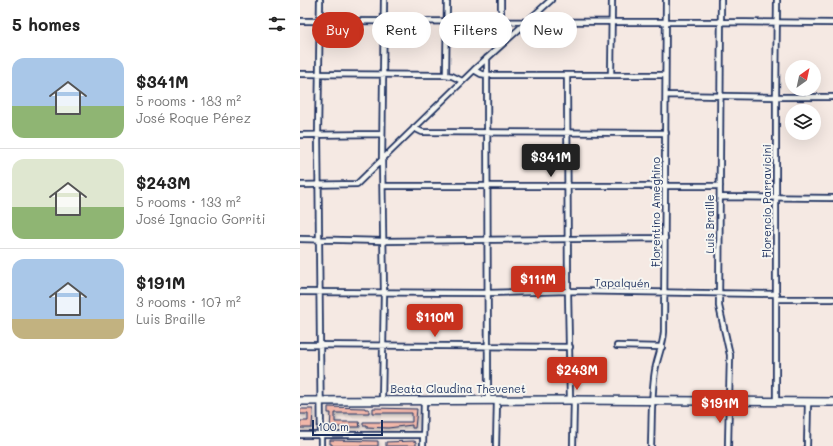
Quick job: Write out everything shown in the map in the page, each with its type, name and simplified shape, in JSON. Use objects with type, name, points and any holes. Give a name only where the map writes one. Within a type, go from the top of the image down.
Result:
[{"type":"main road","name":"Beata Claudina Thevenet","points":[[300,401],[652,400],[833,402]]},
{"type":"street","points":[[320,0],[320,12]]},
{"type":"street","points":[[384,0],[384,12]]},
{"type":"street","points":[[447,0],[447,12]]},
{"type":"street","points":[[501,0],[501,12]]},
{"type":"street","points":[[537,12],[551,0]]},
{"type":"street","points":[[611,75],[612,0]]},
{"type":"street","name":"Florentino Ameghino","points":[[651,446],[652,400],[655,371],[662,347],[664,332],[666,0]]},
{"type":"street","name":"Luis Braille","points":[[721,0],[719,306],[730,355],[728,446]]},
{"type":"street","name":"Florencio Parravicini","points":[[776,402],[777,0]]},
{"type":"street","points":[[300,21],[312,21]]},
{"type":"street","points":[[577,22],[833,24]]},
{"type":"street","points":[[300,185],[357,184],[462,81],[520,27]]},
{"type":"street","points":[[320,48],[318,185],[322,401],[321,446]]},
{"type":"street","points":[[382,401],[384,293],[382,186],[384,48]]},
{"type":"street","points":[[446,75],[447,48]]},
{"type":"street","points":[[487,58],[488,400]]},
{"type":"street","points":[[474,70],[481,74],[488,75],[665,75]]},
{"type":"street","points":[[300,74],[446,75],[462,81]]},
{"type":"street","points":[[568,76],[568,291],[573,446]]},
{"type":"street","points":[[666,95],[833,97]]},
{"type":"street","points":[[414,128],[422,132],[666,133]]},
{"type":"street","points":[[300,135],[382,134]]},
{"type":"street","points":[[382,186],[720,186]]},
{"type":"street","points":[[720,197],[833,198]]},
{"type":"street","points":[[300,239],[383,241],[665,238]]},
{"type":"street","name":"Tapalquén","points":[[300,292],[665,292],[719,293],[833,299]]},
{"type":"street","points":[[300,345],[570,347]]},
{"type":"street","points":[[617,346],[662,347]]},
{"type":"street","points":[[496,446],[497,400]]},
{"type":"street","points":[[423,446],[424,401]]},
{"type":"street","points":[[807,446],[808,402]]},
{"type":"street","points":[[300,436],[423,435]]},
{"type":"building","points":[[328,407],[365,408],[369,409],[369,413],[335,413],[335,422],[359,422],[360,427],[334,427],[334,430],[330,429],[331,413],[328,413]]},
{"type":"building","points":[[373,408],[417,409],[415,428],[412,428],[412,425],[388,428],[367,427],[367,425],[363,425],[363,422],[412,422],[412,413],[373,413]]},
{"type":"building","points":[[300,409],[313,409],[312,428],[300,428],[300,421],[308,421],[308,414],[300,414]]},
{"type":"building","points":[[330,440],[378,441],[378,446],[332,446],[332,444],[330,444]]},
{"type":"building","points":[[386,442],[416,442],[416,446],[386,446]]}]
